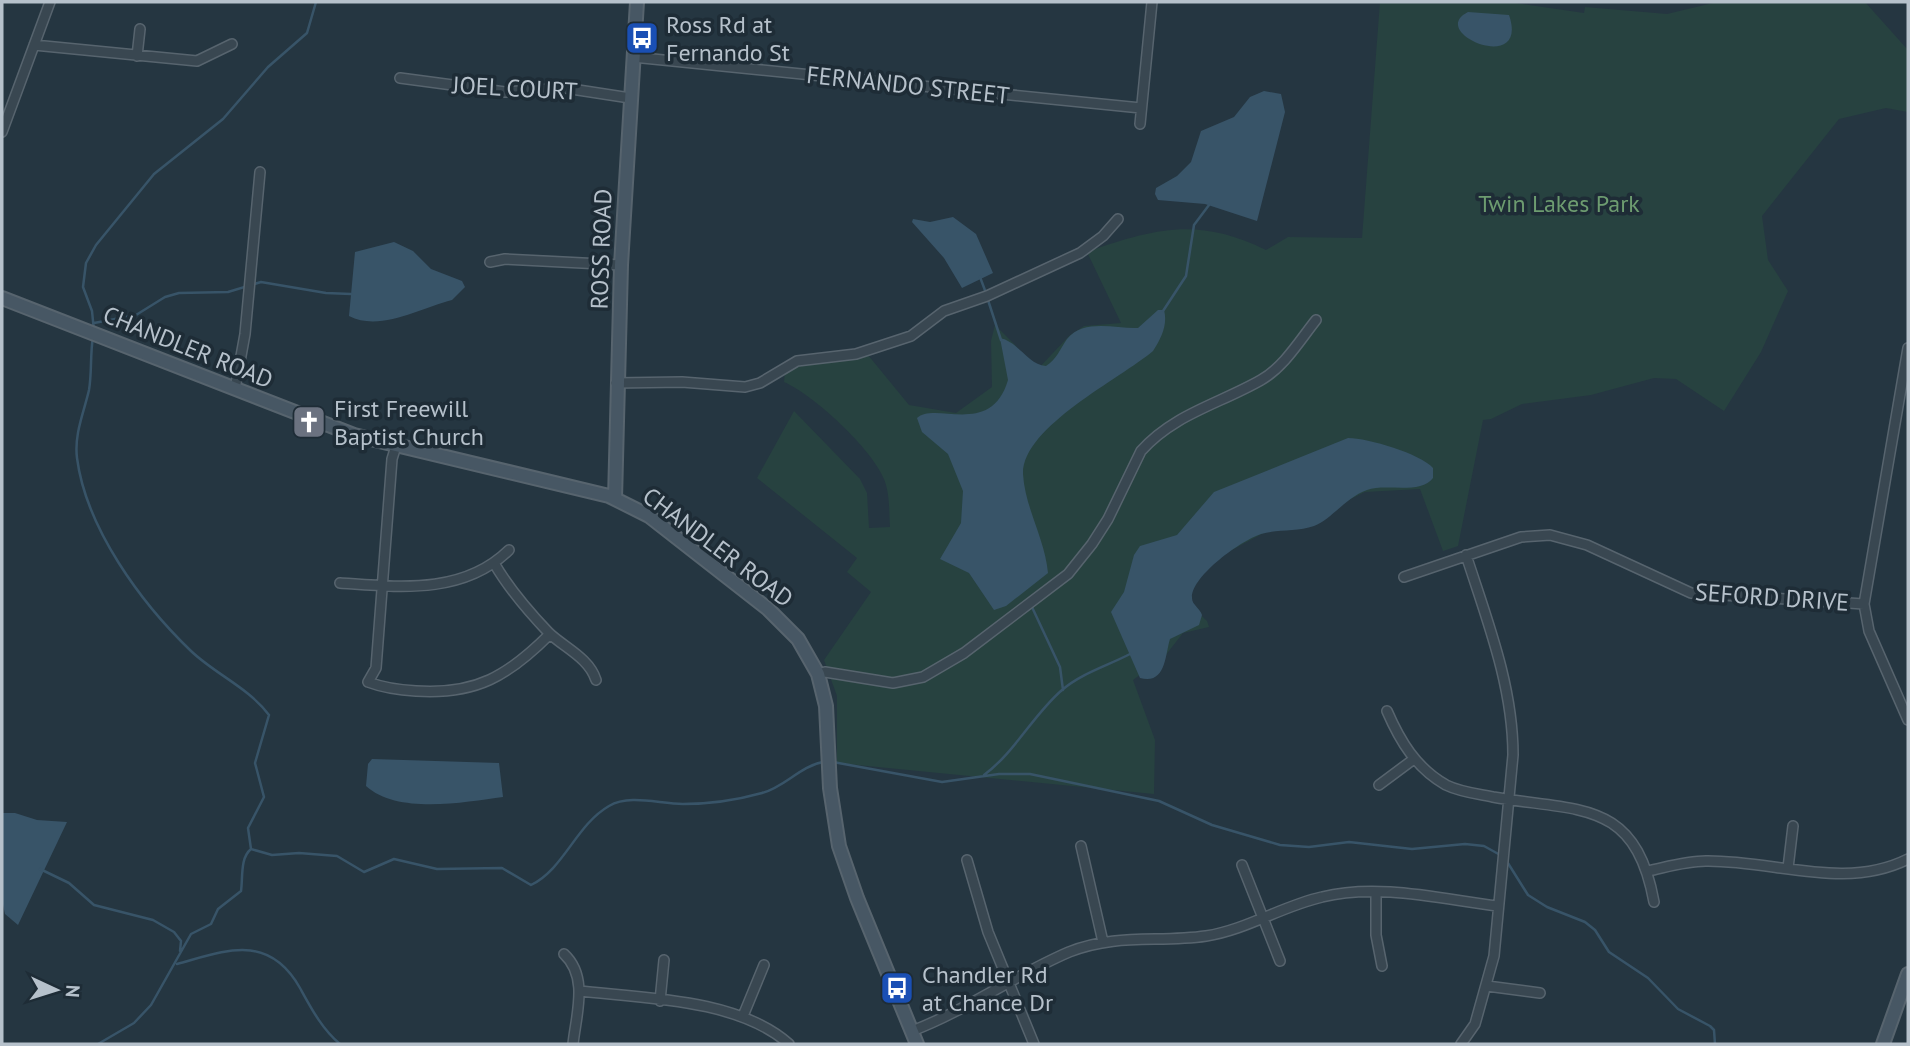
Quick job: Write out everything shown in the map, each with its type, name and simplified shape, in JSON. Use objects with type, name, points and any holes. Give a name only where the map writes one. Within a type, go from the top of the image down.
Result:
[{"type":"street","points":[[2,132],[50,2]]},
{"type":"street","name":"ROSS ROAD","points":[[615,499],[621,265],[638,2]]},
{"type":"street","points":[[1140,124],[1152,2]]},
{"type":"street","points":[[137,56],[140,29]]},
{"type":"street","points":[[34,46],[197,61],[232,44]]},
{"type":"street","name":"FERNANDO STREET","points":[[633,57],[1141,108]]},
{"type":"street","name":"JOEL COURT","points":[[400,78],[505,92],[565,88],[630,98]]},
{"type":"street","points":[[235,390],[245,334],[260,172]]},
{"type":"street","points":[[616,383],[682,382],[745,387],[760,383],[797,361],[856,354],[911,336],[944,311],[987,296],[1080,253],[1103,236],[1118,219]]},
{"type":"street","points":[[490,262],[505,259],[621,265]]},
{"type":"street","name":"CHANDLER ROAD","points":[[2,298],[354,435],[615,499],[649,516],[768,608],[798,639],[818,674],[826,706],[830,788],[839,846],[857,898],[917,1044]]},
{"type":"street","points":[[818,674],[825,672],[886,683],[904,681],[923,677],[964,653],[1068,575],[1093,544],[1141,451],[1150,440],[1187,414],[1262,379],[1276,368],[1316,320]]},
{"type":"street","points":[[1908,348],[1864,604],[1869,631],[1905,704],[1908,720]]},
{"type":"street","points":[[396,446],[392,459],[376,668],[368,682],[388,689],[440,692],[466,689],[514,667],[550,634]]},
{"type":"street","name":"SEFORD DRIVE","points":[[1404,577],[1521,537],[1558,536],[1587,545],[1691,593],[1864,604]]},
{"type":"street","points":[[340,583],[423,587],[446,583],[494,563],[509,550]]},
{"type":"street","points":[[1461,1044],[1475,1024],[1494,956],[1509,800],[1512,723],[1493,637],[1466,555]]},
{"type":"street","points":[[494,563],[521,603],[550,634],[589,666],[596,680]]},
{"type":"street","points":[[1387,710],[1414,759],[1426,772],[1449,786],[1509,800],[1562,805],[1599,815],[1625,834],[1648,871],[1654,902]]},
{"type":"street","points":[[1378,785],[1414,759]]},
{"type":"street","points":[[1788,869],[1793,826]]},
{"type":"street","points":[[1081,846],[1103,942]]},
{"type":"street","points":[[1648,871],[1709,861],[1864,873],[1908,859]]},
{"type":"street","points":[[967,860],[984,921],[1034,1044]]},
{"type":"street","points":[[1242,865],[1280,961]]},
{"type":"street","points":[[912,1031],[956,1012],[1068,953],[1103,942],[1214,935],[1262,916],[1326,896],[1376,892],[1497,906]]},
{"type":"street","points":[[1376,892],[1376,935],[1382,966]]},
{"type":"street","points":[[564,954],[578,973],[579,991],[573,1044]]},
{"type":"street","points":[[660,1001],[664,960]]},
{"type":"street","points":[[743,1016],[764,965]]},
{"type":"street","points":[[1883,1044],[1908,974]]},
{"type":"street","points":[[1487,986],[1540,993]]},
{"type":"street","points":[[579,991],[660,1001],[743,1016],[763,1025],[789,1044]]},
{"type":"green space","name":"Twin Lakes Park","points":[[1380,2],[1509,2],[1584,13],[1585,7],[1667,14],[1717,2],[1865,2],[1908,50],[1908,112],[1886,108],[1839,119],[1762,216],[1768,260],[1788,291],[1761,352],[1724,411],[1676,379],[1654,378],[1591,395],[1522,404],[1491,419],[1483,420],[1458,546],[1443,551],[1420,489],[1365,492],[1334,507],[1271,529],[1228,552],[1204,570],[1186,601],[1207,621],[1209,627],[1183,633],[1165,656],[1133,680],[1155,740],[1154,794],[837,763],[837,696],[824,660],[871,592],[847,572],[857,558],[757,478],[794,411],[860,479],[867,493],[869,528],[890,527],[888,497],[884,479],[868,453],[826,410],[784,382],[786,361],[868,355],[909,405],[956,413],[992,387],[991,341],[995,325],[1015,345],[1035,372],[1069,336],[1084,326],[1121,323],[1087,252],[1135,237],[1177,230],[1219,233],[1266,250],[1288,237],[1362,238]]},
{"type":"water","points":[[1468,12],[1509,15],[1512,33],[1506,43],[1494,46],[1468,38],[1460,30],[1459,21]]},
{"type":"water","points":[[1264,91],[1281,94],[1285,112],[1257,221],[1205,204],[1158,200],[1156,188],[1177,176],[1191,162],[1201,131],[1234,117],[1250,97]]},
{"type":"water","points":[[953,217],[976,234],[993,273],[962,288],[944,258],[912,222],[913,219],[930,222]]},
{"type":"water","points":[[394,242],[413,251],[431,269],[462,281],[465,287],[452,300],[400,317],[374,321],[349,316],[355,252]]},
{"type":"water","points":[[1158,310],[1164,310],[1165,321],[1161,337],[1153,351],[1075,405],[1038,439],[1027,456],[1023,474],[1025,487],[1048,573],[1006,606],[994,610],[969,573],[940,559],[961,523],[963,491],[948,454],[922,432],[917,418],[936,413],[976,413],[989,408],[1000,398],[1008,380],[1000,338],[1013,344],[1034,362],[1046,366],[1056,357],[1067,339],[1082,329],[1101,326],[1138,328]]},
{"type":"water","points":[[1348,438],[1381,444],[1417,457],[1433,468],[1433,478],[1420,486],[1367,490],[1314,526],[1261,534],[1242,543],[1208,570],[1194,589],[1192,600],[1202,615],[1199,625],[1170,639],[1160,673],[1149,679],[1140,678],[1111,612],[1124,592],[1134,555],[1140,546],[1177,535],[1214,492]]},
{"type":"water","points":[[372,759],[499,763],[503,797],[432,804],[396,801],[366,786],[368,764]]},
{"type":"water","points":[[2,813],[15,813],[37,820],[67,822],[18,925],[5,914],[2,900]]},
{"type":"waterway","points":[[94,331],[92,311],[83,287],[86,263],[96,245],[154,174],[223,119],[268,67],[307,33],[316,2]]},
{"type":"waterway","points":[[1163,311],[1186,276],[1194,225],[1209,205]]},
{"type":"waterway","points":[[980,277],[986,293]]},
{"type":"waterway","points":[[94,323],[136,315],[165,297],[179,293],[228,292],[261,282],[326,293],[351,294]]},
{"type":"waterway","points":[[988,300],[1001,340]]},
{"type":"waterway","points":[[93,337],[89,390],[76,449],[82,484],[104,537],[135,587],[172,632],[210,667],[252,697],[269,715],[255,763],[264,797],[248,828],[251,849]]},
{"type":"waterway","points":[[1031,605],[1060,667],[1063,690]]},
{"type":"waterway","points":[[984,775],[1005,756],[1062,690],[1086,674],[1130,654]]},
{"type":"waterway","points":[[251,849],[272,855],[299,853],[337,856],[364,872],[394,859],[437,869],[502,868],[531,885],[552,869],[598,814],[617,802],[635,800],[693,804],[743,798],[770,790],[807,768],[823,762]]},
{"type":"waterway","points":[[833,762],[942,782],[999,774],[1030,774],[1159,801],[1212,825],[1280,845],[1309,847],[1349,842],[1412,849],[1465,844],[1484,846],[1502,856]]},
{"type":"waterway","points":[[98,1044],[134,1023],[151,1005],[191,934],[211,924],[218,909],[241,891],[244,863],[251,849]]},
{"type":"waterway","points":[[1506,860],[1528,895],[1547,907],[1585,922],[1595,930],[1609,952],[1648,978],[1678,1009],[1710,1026],[1714,1030],[1715,1044]]},
{"type":"waterway","points":[[40,869],[69,883],[94,905],[153,920],[174,932],[181,941],[180,951]]},
{"type":"waterway","points":[[177,964],[229,951],[260,952],[287,970],[322,1025],[340,1044]]},
{"type":"place","name":"Ross Rd at Fernando St","points":[[642,38]]},
{"type":"place","name":"First Freewill Baptist Church","points":[[309,422]]},
{"type":"place","name":"Chandler Rd at Chance Dr","points":[[897,988]]}]
